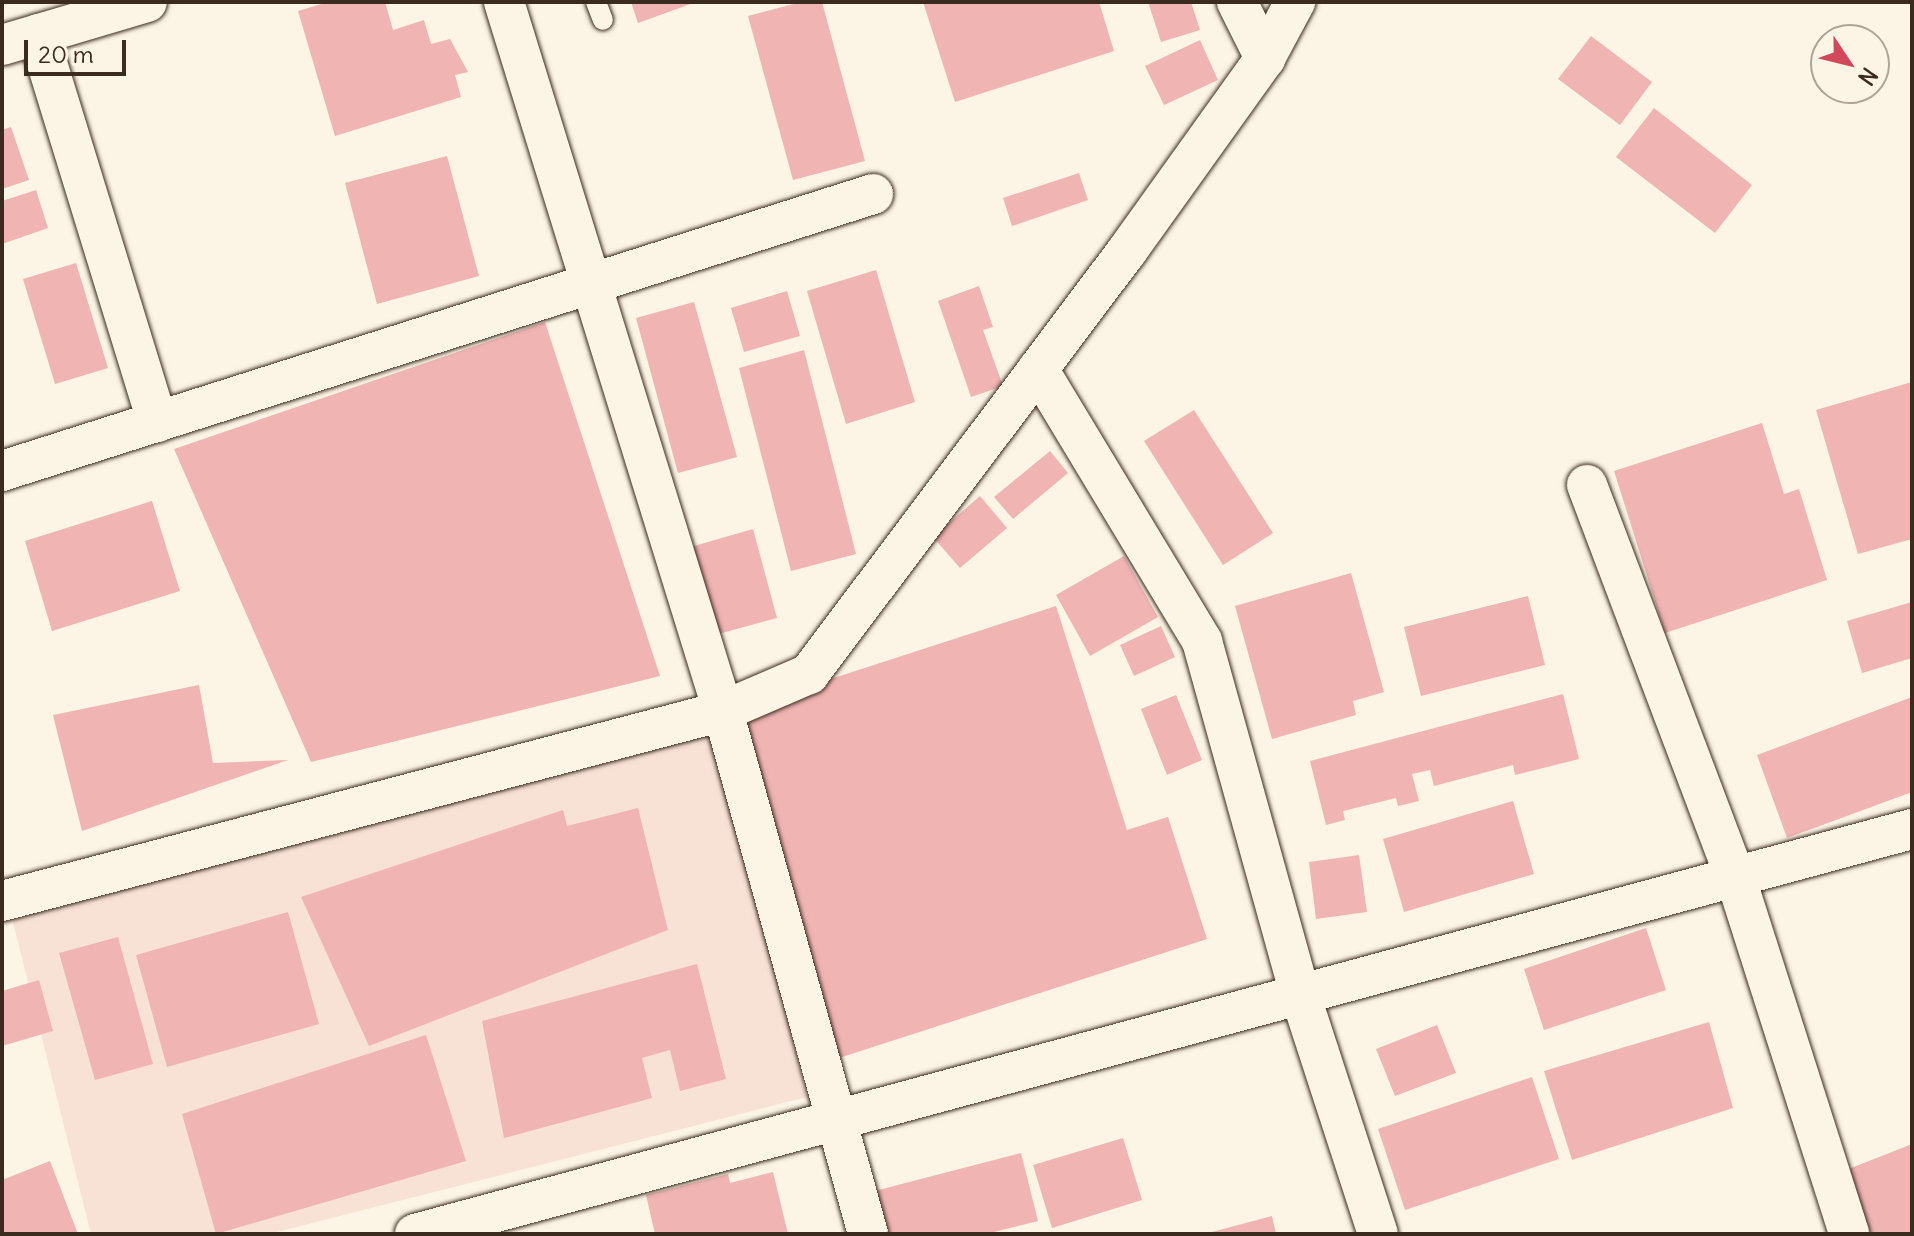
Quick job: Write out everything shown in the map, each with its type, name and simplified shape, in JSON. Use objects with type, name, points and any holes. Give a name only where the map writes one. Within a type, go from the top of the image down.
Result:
[{"type":"street","points":[[504,2],[588,284],[723,711],[868,1234]]},
{"type":"street","points":[[1237,2],[1265,58]]},
{"type":"street","points":[[2,901],[723,711],[809,674],[1038,369],[1265,58],[1295,2]]},
{"type":"street","points":[[141,3],[20,40],[157,422]]},
{"type":"street","points":[[2,471],[873,194]]},
{"type":"street","points":[[1038,369],[1202,641],[1300,994],[1378,1234]]},
{"type":"street","points":[[1587,485],[1736,879],[1849,1234]]},
{"type":"street","points":[[415,1234],[833,1116],[1736,879],[1912,829]]},
{"type":"shaded area","points":[[711,710],[807,1097],[269,1234],[91,1234],[5,890]]},
{"type":"building","points":[[328,2],[385,2],[393,30],[424,20],[431,44],[450,39],[468,72],[455,75],[461,97],[335,136],[298,11]]},
{"type":"building","points":[[631,2],[696,2],[638,23]]},
{"type":"building","points":[[801,2],[822,2],[865,161],[793,180],[748,16]]},
{"type":"building","points":[[923,2],[1099,2],[1114,51],[955,102]]},
{"type":"building","points":[[1148,2],[1191,2],[1200,30],[1161,42]]},
{"type":"building","points":[[1591,36],[1652,82],[1620,125],[1558,79]]},
{"type":"building","points":[[1200,40],[1218,80],[1164,105],[1145,66]]},
{"type":"building","points":[[1654,108],[1752,185],[1715,233],[1616,157]]},
{"type":"building","points":[[11,127],[29,180],[2,189],[2,130]]},
{"type":"building","points":[[447,156],[479,276],[377,304],[345,183]]},
{"type":"building","points":[[1079,173],[1088,200],[1012,226],[1003,198]]},
{"type":"building","points":[[36,190],[48,228],[2,244],[2,201]]},
{"type":"building","points":[[76,263],[108,368],[55,384],[23,279]]},
{"type":"building","points":[[876,270],[915,402],[846,424],[807,291]]},
{"type":"building","points":[[979,286],[993,327],[983,330],[1003,386],[971,397],[938,301]]},
{"type":"building","points":[[787,291],[800,336],[744,352],[731,308]]},
{"type":"building","points":[[694,302],[737,457],[678,473],[636,318]]},
{"type":"building","points":[[545,322],[660,676],[311,762],[174,449]]},
{"type":"building","points":[[804,350],[856,554],[791,571],[739,368]]},
{"type":"building","points":[[1912,382],[1912,539],[1858,554],[1816,410]]},
{"type":"building","points":[[1194,410],[1273,533],[1223,565],[1144,441]]},
{"type":"building","points":[[1762,423],[1784,494],[1799,489],[1827,580],[1665,633],[1614,471]]},
{"type":"building","points":[[1050,451],[1068,473],[1013,519],[994,497]]},
{"type":"building","points":[[980,496],[1007,528],[960,568],[933,537]]},
{"type":"building","points":[[152,501],[180,591],[52,631],[25,541]]},
{"type":"building","points":[[753,529],[777,618],[711,636],[687,548]]},
{"type":"building","points":[[1124,556],[1158,617],[1090,656],[1056,595]]},
{"type":"building","points":[[1351,573],[1384,692],[1353,701],[1356,715],[1272,739],[1235,606]]},
{"type":"building","points":[[1528,596],[1545,665],[1421,696],[1404,627]]},
{"type":"building","points":[[1912,602],[1912,658],[1862,673],[1847,621]]},
{"type":"building","points":[[1056,606],[1127,830],[1168,817],[1207,939],[839,1058],[729,712]]},
{"type":"building","points":[[1161,626],[1175,657],[1134,676],[1120,645]]},
{"type":"building","points":[[199,685],[213,763],[288,760],[82,831],[53,715]]},
{"type":"building","points":[[1563,694],[1579,759],[1515,775],[1513,765],[1434,786],[1430,770],[1412,774],[1419,801],[1398,806],[1396,798],[1343,811],[1345,820],[1326,825],[1310,761]]},
{"type":"building","points":[[1176,695],[1202,760],[1167,775],[1141,709]]},
{"type":"building","points":[[1912,697],[1912,792],[1787,838],[1757,755]]},
{"type":"building","points":[[1513,801],[1534,874],[1404,912],[1383,839]]},
{"type":"building","points":[[638,808],[668,930],[369,1046],[301,897],[563,810],[567,826]]},
{"type":"building","points":[[1359,855],[1367,912],[1316,919],[1309,862]]},
{"type":"building","points":[[288,912],[319,1024],[167,1067],[136,955]]},
{"type":"building","points":[[1646,928],[1666,990],[1544,1030],[1524,969]]},
{"type":"building","points":[[118,937],[153,1064],[95,1080],[59,953]]},
{"type":"building","points":[[697,964],[726,1079],[680,1091],[670,1050],[642,1058],[652,1098],[504,1138],[482,1021]]},
{"type":"building","points":[[39,980],[53,1031],[2,1046],[2,991]]},
{"type":"building","points":[[1709,1022],[1733,1108],[1572,1160],[1544,1071]]},
{"type":"building","points":[[1437,1025],[1456,1073],[1395,1096],[1376,1049]]},
{"type":"building","points":[[426,1035],[466,1161],[216,1234],[182,1114]]},
{"type":"building","points":[[1532,1077],[1559,1159],[1405,1210],[1378,1129]]},
{"type":"building","points":[[1123,1138],[1142,1200],[1052,1228],[1033,1165]]},
{"type":"building","points":[[1912,1144],[1912,1234],[1859,1234],[1836,1174]]},
{"type":"building","points":[[1021,1153],[1038,1221],[986,1234],[877,1234],[867,1193]]},
{"type":"building","points":[[50,1161],[78,1234],[2,1234],[2,1180]]},
{"type":"building","points":[[773,1172],[788,1234],[655,1234],[646,1195],[728,1174],[730,1183]]},
{"type":"building","points":[[1272,1216],[1276,1234],[1208,1233]]}]
